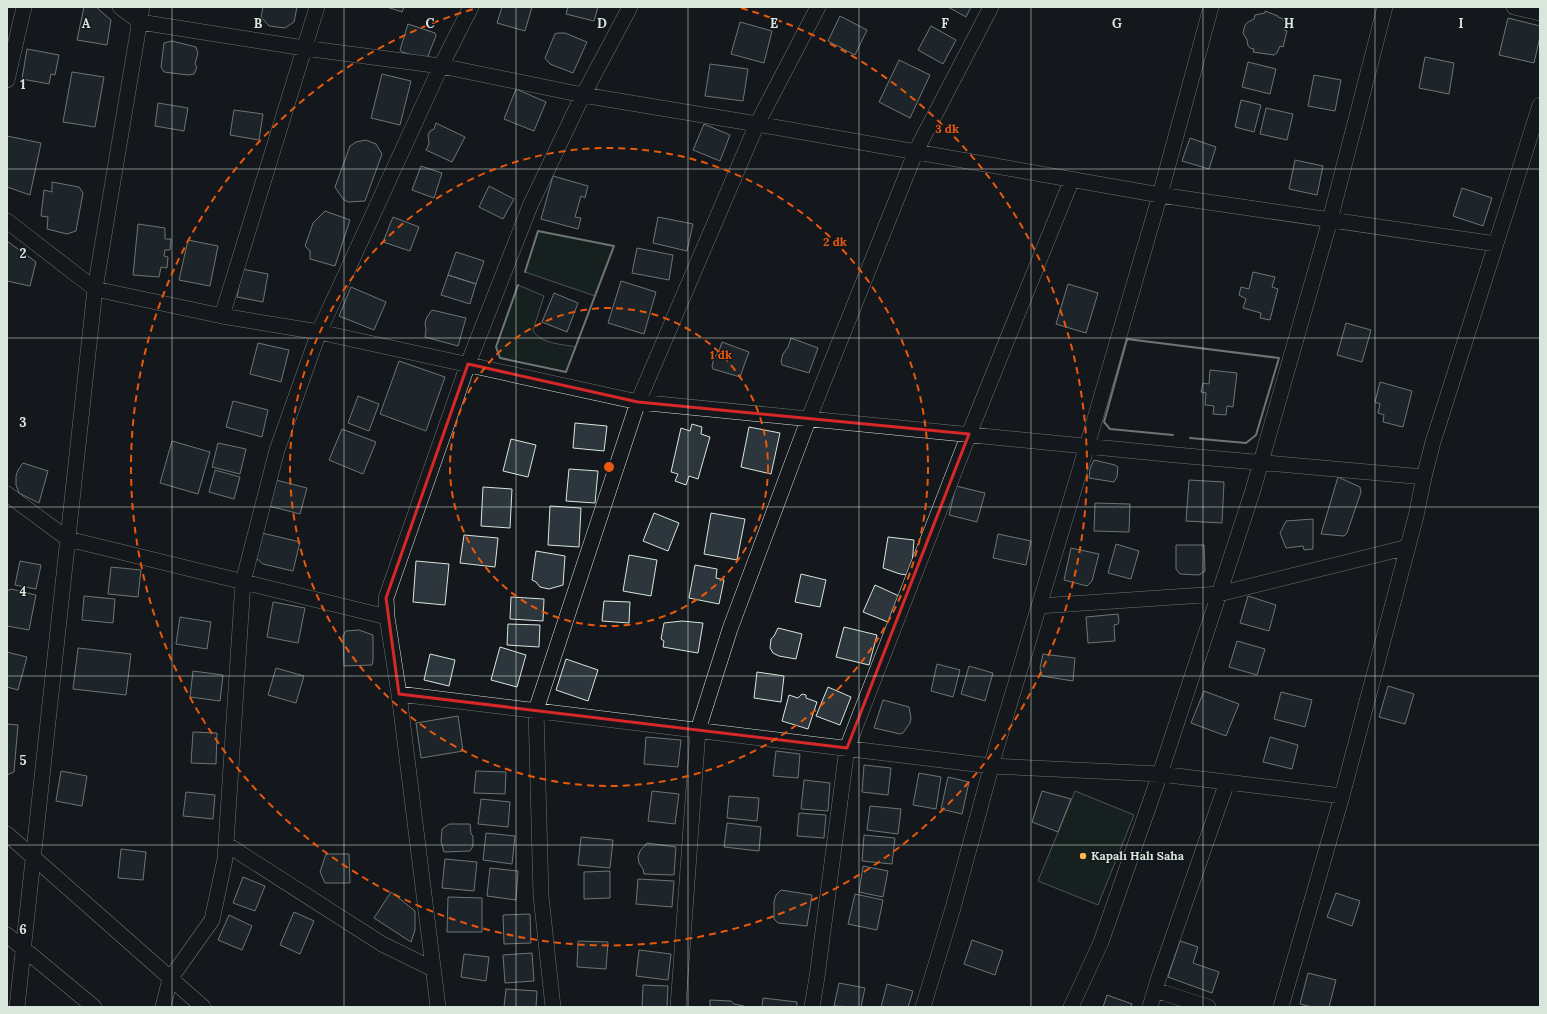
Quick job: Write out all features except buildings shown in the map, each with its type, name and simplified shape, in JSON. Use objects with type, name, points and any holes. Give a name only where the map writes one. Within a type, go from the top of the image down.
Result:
[{"type":"street","points":[[7,80],[24,7]]},
{"type":"street","points":[[120,7],[141,14],[304,48],[441,66],[583,95],[1160,195],[1496,244]]},
{"type":"street","points":[[222,316],[317,7]]},
{"type":"street","points":[[163,1007],[170,979],[212,920],[225,860],[242,582],[277,450],[319,332],[441,66],[471,7]]},
{"type":"street","points":[[438,1007],[432,969],[399,694],[387,617],[386,598],[468,364],[530,206],[583,95],[630,7]]},
{"type":"street","points":[[553,1007],[540,896],[536,710],[638,402],[757,124],[818,7]]},
{"type":"street","points":[[678,1007],[698,730],[730,629],[809,418],[916,152],[991,7]]},
{"type":"street","points":[[923,1007],[953,908],[991,766],[1087,446],[1160,195],[1212,7]]},
{"type":"street","points":[[1071,1007],[1101,942],[1160,774],[1261,462],[1330,220],[1385,7]]},
{"type":"street","points":[[1514,7],[1540,13]]},
{"type":"street","points":[[17,1007],[95,289],[141,14]]},
{"type":"street","points":[[1282,1007],[1342,796],[1416,516],[1433,442],[1540,105]]},
{"type":"street","points":[[812,1007],[847,748],[969,434],[1072,179]]},
{"type":"street","points":[[7,221],[95,289],[222,316],[319,332],[638,402],[1424,477]]},
{"type":"street","points":[[7,494],[68,539],[387,617]]},
{"type":"street","points":[[1039,606],[1219,594],[1408,547]]},
{"type":"street","points":[[399,694],[991,766],[1160,774],[1342,796]]},
{"type":"street","points":[[1150,1007],[1228,782]]},
{"type":"street","points":[[7,834],[202,1007]]},
{"type":"street","points":[[226,844],[382,944],[432,969]]},
{"type":"street","points":[[7,935],[94,1007]]},
{"type":"street","points":[[1155,990],[1208,1007]]},
{"type":"highlighted area","points":[[468,364],[638,402],[969,434],[847,748],[399,694],[386,598]]},
{"type":"green space","points":[[538,231],[614,246],[595,296],[525,272]]},
{"type":"green space","points":[[518,285],[544,296],[533,330],[536,335],[552,343],[576,347],[566,372],[500,358],[496,347]]},
{"type":"green space","name":"Kapalı Halı Saha","points":[[1075,791],[1134,815],[1098,905],[1038,881]]},
{"type":"wall","points":[[518,285],[496,347],[500,358],[566,372],[614,246],[538,231],[525,272]]},
{"type":"wall","points":[[1173,435],[1110,429],[1104,422],[1127,339],[1279,358],[1256,435],[1246,443],[1190,438]]},
{"type":"place","name":"Kapalı Halı Saha","points":[[1083,856]]}]
